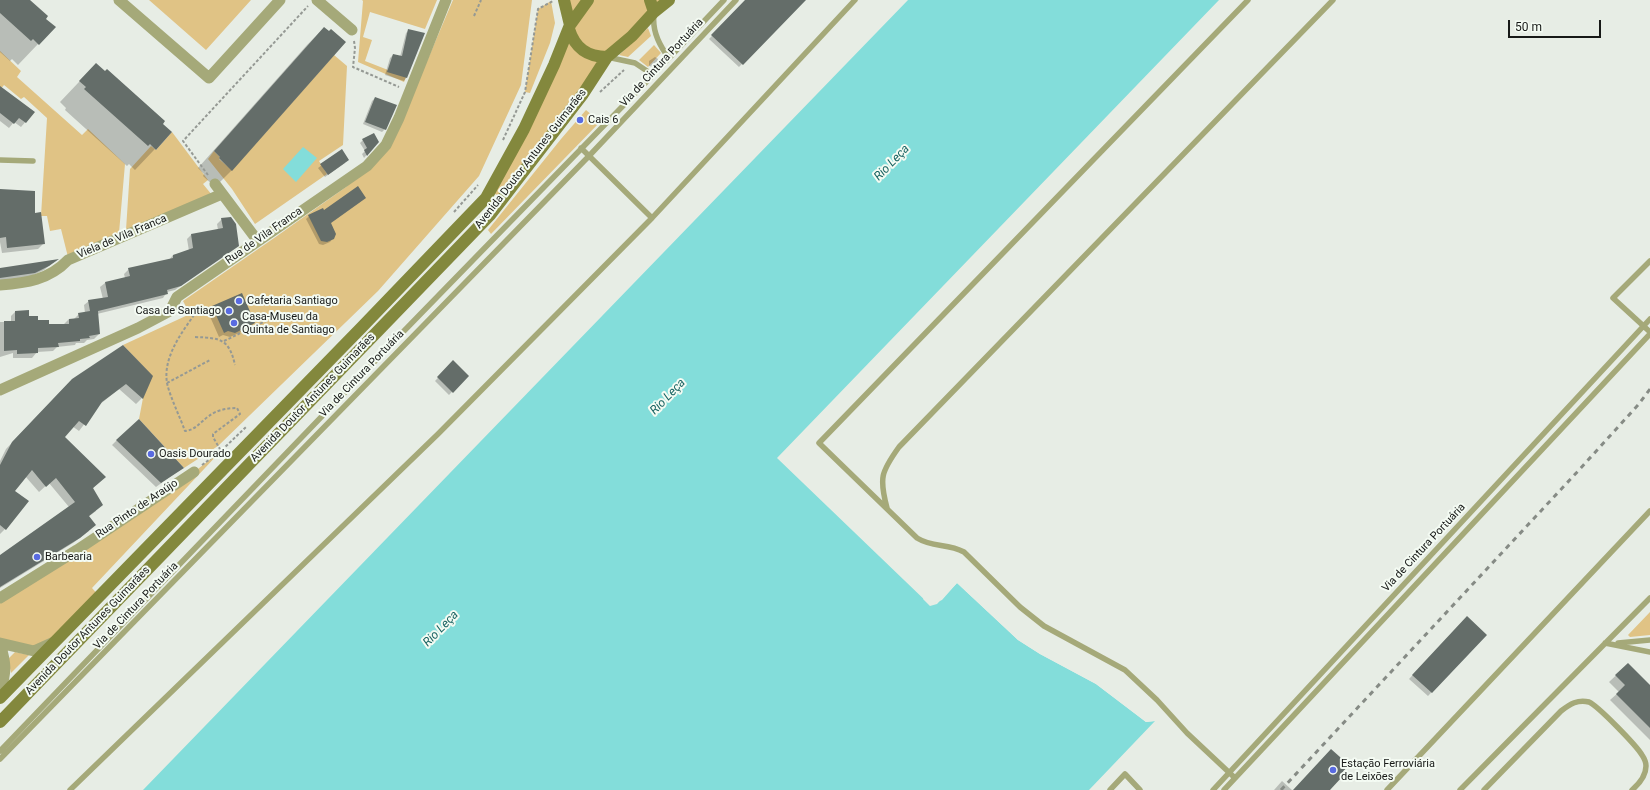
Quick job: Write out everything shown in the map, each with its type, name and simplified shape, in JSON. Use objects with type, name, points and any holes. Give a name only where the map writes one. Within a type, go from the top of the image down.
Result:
[{"type":"main road","points":[[564,0],[572,39],[583,51],[591,55],[607,57]]},
{"type":"main road","name":"Avenida Doutor Antunes Guimarães","points":[[0,698],[486,198],[524,129],[570,27],[588,0]]},
{"type":"main road","points":[[650,0],[654,12]]},
{"type":"main road","name":"Avenida Doutor Antunes Guimarães","points":[[0,722],[490,214],[584,94],[607,57],[632,36],[654,12],[669,0]]},
{"type":"street","points":[[119,0],[209,78],[280,0]]},
{"type":"street","name":"Rua de Vila Franca","points":[[0,390],[138,328],[170,311],[177,297],[257,240],[367,166],[386,145],[399,118],[446,0]]},
{"type":"street","points":[[312,3],[352,30]]},
{"type":"street","points":[[215,184],[257,240]]},
{"type":"street","name":"Viela de Vila Franca","points":[[0,285],[31,282],[43,278],[62,266],[68,260],[222,194]]},
{"type":"street","name":"Rua Pinto de Araújo","points":[[0,598],[77,550],[194,472]]},
{"type":"street","points":[[0,692],[6,676],[4,658],[0,643],[34,651],[58,640]]},
{"type":"lane","name":"Via de Cintura Portuária","points":[[0,751],[724,0]]},
{"type":"lane","name":"Via de Cintura Portuária","points":[[0,759],[589,156],[736,0]]},
{"type":"lane","points":[[70,790],[438,434],[652,218],[855,0]]},
{"type":"lane","points":[[1235,778],[1187,733],[1157,700],[1125,670],[1044,626],[1015,602],[964,552],[954,547],[926,544],[917,538],[818,443],[1248,0]]},
{"type":"lane","points":[[888,510],[882,488],[885,467],[899,447],[1333,0]]},
{"type":"lane","points":[[654,12],[653,23],[656,37],[669,58]]},
{"type":"lane","points":[[607,57],[635,63],[653,75]]},
{"type":"lane","points":[[581,148],[652,218]]},
{"type":"lane","points":[[0,160],[33,161]]},
{"type":"lane","points":[[1650,262],[1613,298],[1650,333]]},
{"type":"lane","name":"Via de Cintura Portuária","points":[[1213,790],[1650,319]]},
{"type":"lane","name":"Via de Cintura Portuária","points":[[1224,790],[1650,333]]},
{"type":"lane","points":[[1387,790],[1650,511]]},
{"type":"lane","points":[[1460,790],[1650,598]]},
{"type":"lane","points":[[1605,643],[1650,640]]},
{"type":"lane","points":[[1605,643],[1650,652]]},
{"type":"lane","points":[[1484,790],[1561,711],[1571,704],[1583,701],[1595,705],[1642,755],[1646,767],[1645,772],[1642,779],[1632,790]]},
{"type":"lane","points":[[1110,790],[1124,774],[1140,790]]},
{"type":"path","points":[[474,16],[481,0]]},
{"type":"path","points":[[502,141],[525,92],[538,9],[554,0]]},
{"type":"path","points":[[215,184],[183,142],[312,3]]},
{"type":"path","points":[[352,30],[355,48],[353,67],[409,92]]},
{"type":"path","points":[[450,216],[481,182]]},
{"type":"path","points":[[194,315],[178,338],[168,362],[167,383],[185,431],[191,430],[210,414],[229,408],[237,408],[240,414],[213,434],[213,437],[221,451]]},
{"type":"path","points":[[224,341],[272,318]]},
{"type":"path","points":[[196,337],[212,337],[224,341],[232,354],[235,365]]},
{"type":"path","points":[[167,383],[210,360]]},
{"type":"path","points":[[194,472],[221,451],[249,423]]},
{"type":"shaded area","points":[[149,0],[251,0],[206,50]]},
{"type":"shaded area","points":[[362,0],[437,0],[425,29],[370,12],[363,37],[372,40],[365,61],[406,77],[404,82],[358,62]]},
{"type":"shaded area","points":[[453,0],[532,0],[521,85],[479,176],[378,291],[218,446],[184,468],[139,419],[143,398],[152,376],[123,345],[190,314],[183,301],[346,187],[392,143]]},
{"type":"shaded area","points":[[564,0],[669,0],[607,57],[503,198],[489,191],[569,29]]},
{"type":"shaded area","points":[[551,1],[555,23],[550,43],[530,93],[525,92],[538,9]]},
{"type":"shaded area","points":[[648,28],[651,36],[628,57],[619,55]]},
{"type":"shaded area","points":[[654,45],[661,53],[648,67],[639,60]]},
{"type":"shaded area","points":[[0,51],[21,71],[17,77],[82,135],[88,129],[125,164],[119,233],[68,257],[61,229],[50,231],[47,216],[41,216],[47,118],[24,97],[21,99],[4,85],[0,90]]},
{"type":"shaded area","points":[[334,55],[347,66],[343,145],[319,161],[327,174],[255,224],[232,189],[208,159],[214,151],[220,157],[219,159],[232,170]]},
{"type":"shaded area","points":[[586,110],[600,122],[491,234],[488,230]]},
{"type":"shaded area","points":[[172,132],[208,180],[203,184],[212,195],[126,230],[130,169],[151,146],[156,150]]},
{"type":"shaded area","points":[[221,451],[92,588],[100,597],[58,640],[34,651],[1,643],[0,667],[0,598],[194,472]]},
{"type":"shaded area","points":[[1650,612],[1650,635],[1630,637],[1628,635]]},
{"type":"shaded area","points":[[15,652],[29,655],[11,673],[8,659]]},
{"type":"water","name":"Rio Leça","points":[[908,0],[1219,0],[777,458],[930,605],[942,600],[957,583],[1018,640],[1040,654],[1096,684],[1146,722],[1155,721],[1089,790],[143,790]]},
{"type":"water","points":[[303,147],[317,158],[296,182],[283,169]]},
{"type":"pier","points":[[955,581],[958,581],[967,589],[1019,639],[1041,653],[1097,682],[1146,720],[1153,719],[1155,721],[1146,722],[1096,684],[1040,654],[1018,640],[957,583],[937,604],[930,606],[923,599],[924,597],[930,603],[936,602]]},
{"type":"building","points":[[0,0],[30,0],[48,16],[46,19],[56,27],[39,45],[33,39],[31,41],[0,13]]},
{"type":"building","points":[[745,0],[806,0],[743,65],[711,35]]},
{"type":"building","points":[[324,27],[329,31],[331,29],[346,42],[232,171],[214,151]]},
{"type":"building","points":[[408,29],[425,33],[407,78],[387,72],[393,54],[402,56]]},
{"type":"building","points":[[96,63],[105,71],[107,69],[165,121],[163,124],[172,132],[156,150],[150,144],[148,146],[84,89],[86,87],[79,81]]},
{"type":"building","points":[[0,86],[35,112],[26,123],[19,118],[14,124],[0,113]]},
{"type":"building","points":[[375,97],[397,105],[386,130],[365,122]]},
{"type":"building","points":[[374,133],[379,142],[367,156],[364,150],[367,148],[362,139]]},
{"type":"building","points":[[342,149],[349,160],[328,175],[320,164]]},
{"type":"building","points":[[358,186],[366,198],[331,223],[336,234],[334,239],[327,242],[321,241],[308,215],[323,208],[324,210]]},
{"type":"building","points":[[0,189],[35,191],[35,213],[41,212],[45,244],[7,248],[6,237],[0,238]]},
{"type":"building","points":[[231,217],[236,224],[239,246],[181,286],[167,290],[168,294],[98,311],[100,334],[89,336],[90,338],[80,339],[80,341],[58,343],[59,347],[38,348],[38,353],[17,354],[17,350],[4,351],[4,321],[15,321],[15,311],[29,310],[29,316],[38,316],[38,320],[49,320],[49,324],[69,324],[69,319],[79,318],[78,313],[90,311],[88,300],[108,297],[105,282],[130,276],[128,268],[173,258],[173,255],[193,248],[191,234],[223,228],[221,218]]},
{"type":"building","points":[[59,259],[35,273],[0,278],[0,268]]},
{"type":"building","name":"Casa de Santiago","points":[[242,293],[255,323],[235,333],[228,331],[224,333],[212,306]]},
{"type":"building","points":[[123,345],[153,376],[143,399],[126,384],[102,402],[86,426],[79,421],[65,437],[106,477],[93,488],[103,505],[89,516],[96,525],[80,538],[0,587],[0,555],[75,502],[56,478],[46,487],[32,470],[15,491],[29,501],[6,530],[0,525],[0,465],[12,442],[72,379]]},
{"type":"building","points":[[453,360],[469,376],[453,393],[437,377]]},
{"type":"building","name":"Oasis Dourado","points":[[139,419],[184,468],[161,483],[116,440]]},
{"type":"building","points":[[1467,616],[1487,635],[1432,693],[1412,675]]},
{"type":"building","points":[[1628,663],[1650,685],[1650,728],[1616,694],[1625,685],[1615,675]]},
{"type":"building","name":"Estação Ferroviária de Leixões","points":[[1331,749],[1349,765],[1340,775],[1342,777],[1330,790],[1293,790]]},
{"type":"railway","points":[[1281,790],[1579,470],[1638,405],[1650,389]]},
{"type":"place","name":"Cais 6","points":[[580,120]]},
{"type":"place","name":"Cafetaria Santiago","points":[[239,301]]},
{"type":"place","name":"Casa de Santiago","points":[[229,311]]},
{"type":"place","name":"Casa-Museu da Quinta de Santiago","points":[[234,323]]},
{"type":"place","name":"Oasis Dourado","points":[[151,454]]},
{"type":"place","name":"Barbearia","points":[[37,557]]},
{"type":"place","name":"Estação Ferroviária de Leixões","points":[[1333,770]]}]
